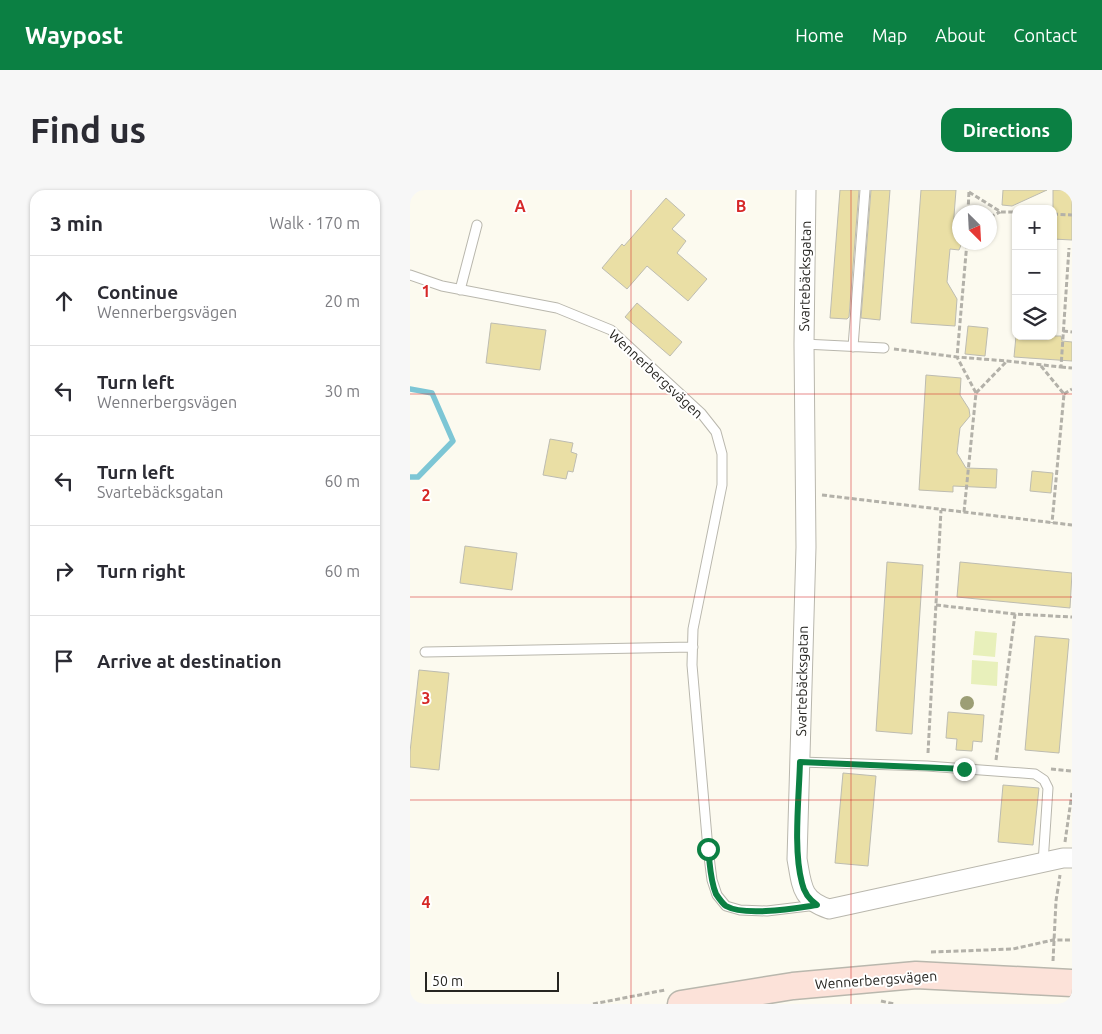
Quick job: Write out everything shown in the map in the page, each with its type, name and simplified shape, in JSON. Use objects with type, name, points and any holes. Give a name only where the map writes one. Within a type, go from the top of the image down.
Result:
[{"type":"main road","name":"Wennerbergsvägen","points":[[681,1004],[793,986],[916,975],[1072,983]]},
{"type":"street","name":"Svartebäcksgatan","points":[[806,190],[804,344],[806,547],[797,859],[802,885],[810,900],[817,905]]},
{"type":"street","points":[[817,905],[829,909],[844,907],[1063,858],[1072,858]]},
{"type":"lane","points":[[853,347],[865,190]]},
{"type":"lane","points":[[460,290],[477,225]]},
{"type":"lane","name":"Wennerbergsvägen","points":[[410,275],[442,286],[557,308],[611,330],[701,413],[716,432],[722,454],[722,485],[693,629],[694,702],[712,880],[717,895],[726,906],[740,910],[767,911],[817,905]]},
{"type":"lane","points":[[804,344],[884,348]]},
{"type":"lane","points":[[425,652],[693,647]]},
{"type":"lane","points":[[800,762],[927,766],[1035,774],[1044,780],[1048,788],[1042,863]]},
{"type":"path","points":[[969,191],[1001,212]]},
{"type":"path","points":[[968,205],[969,191]]},
{"type":"path","points":[[997,214],[1012,212]]},
{"type":"path","points":[[1057,214],[1072,215]]},
{"type":"path","points":[[1061,367],[1069,248]]},
{"type":"path","points":[[964,512],[976,393],[957,357],[966,250]]},
{"type":"path","points":[[1063,331],[1072,332]]},
{"type":"path","points":[[884,348],[1072,368]]},
{"type":"path","points":[[976,393],[1007,361]]},
{"type":"path","points":[[1041,366],[1064,394],[1052,523]]},
{"type":"path","points":[[1064,394],[1072,389]]},
{"type":"path","points":[[805,493],[1072,526]]},
{"type":"path","points":[[927,766],[940,510]]},
{"type":"path","points":[[936,605],[1072,618]]},
{"type":"path","points":[[995,771],[1015,614]]},
{"type":"path","points":[[1054,940],[1072,940]]},
{"type":"green space","points":[[975,631],[997,633],[995,657],[973,655]]},
{"type":"green space","points":[[972,660],[998,662],[997,686],[971,684]]},
{"type":"building","points":[[840,190],[859,190],[849,317],[847,319],[830,318]]},
{"type":"building","points":[[871,190],[890,190],[880,320],[861,318]]},
{"type":"building","points":[[921,190],[956,190],[955,205],[952,205],[952,249],[950,249],[947,282],[957,299],[955,326],[911,323]]},
{"type":"building","points":[[1003,190],[1047,190],[1012,206],[1002,205]]},
{"type":"building","points":[[1053,190],[1072,190],[1072,240],[1057,239],[1057,205],[1053,205]]},
{"type":"building","points":[[666,198],[685,215],[672,229],[686,241],[677,253],[707,279],[688,301],[647,266],[627,289],[602,268]]},
{"type":"building","points":[[637,303],[682,342],[670,356],[625,317]]},
{"type":"building","points":[[491,323],[546,330],[540,370],[486,363]]},
{"type":"building","points":[[968,326],[988,328],[985,356],[965,354]]},
{"type":"building","points":[[1057,336],[1061,336],[1062,341],[1072,342],[1072,361],[1014,357],[1016,340],[1057,340]]},
{"type":"building","points":[[926,375],[961,378],[960,395],[969,409],[970,416],[960,428],[957,453],[966,468],[997,469],[996,488],[953,486],[953,492],[919,490]]},
{"type":"building","points":[[550,439],[573,443],[571,452],[577,454],[573,472],[568,471],[566,479],[543,475]]},
{"type":"building","points":[[1032,471],[1053,473],[1051,493],[1030,491]]},
{"type":"building","points":[[465,546],[517,553],[512,590],[460,583]]},
{"type":"building","points":[[887,562],[923,565],[912,734],[876,731]]},
{"type":"building","points":[[960,562],[1072,573],[1070,608],[957,597]]},
{"type":"building","points":[[1035,636],[1069,639],[1059,753],[1025,750]]},
{"type":"building","points":[[419,670],[449,673],[439,770],[410,767]]},
{"type":"building","points":[[948,712],[984,715],[982,742],[973,741],[972,751],[956,750],[957,739],[946,738]]},
{"type":"building","points":[[843,773],[876,776],[868,866],[835,863]]},
{"type":"building","points":[[1003,785],[1039,788],[1033,845],[998,842]]},
{"type":"waterway","points":[[410,389],[432,393],[453,441],[418,477],[410,477]]},
{"type":"route","points":[[708,849],[712,880],[717,895],[726,906],[740,910],[767,911],[817,905],[810,900],[802,885],[797,859],[800,762],[964,769]]}]
